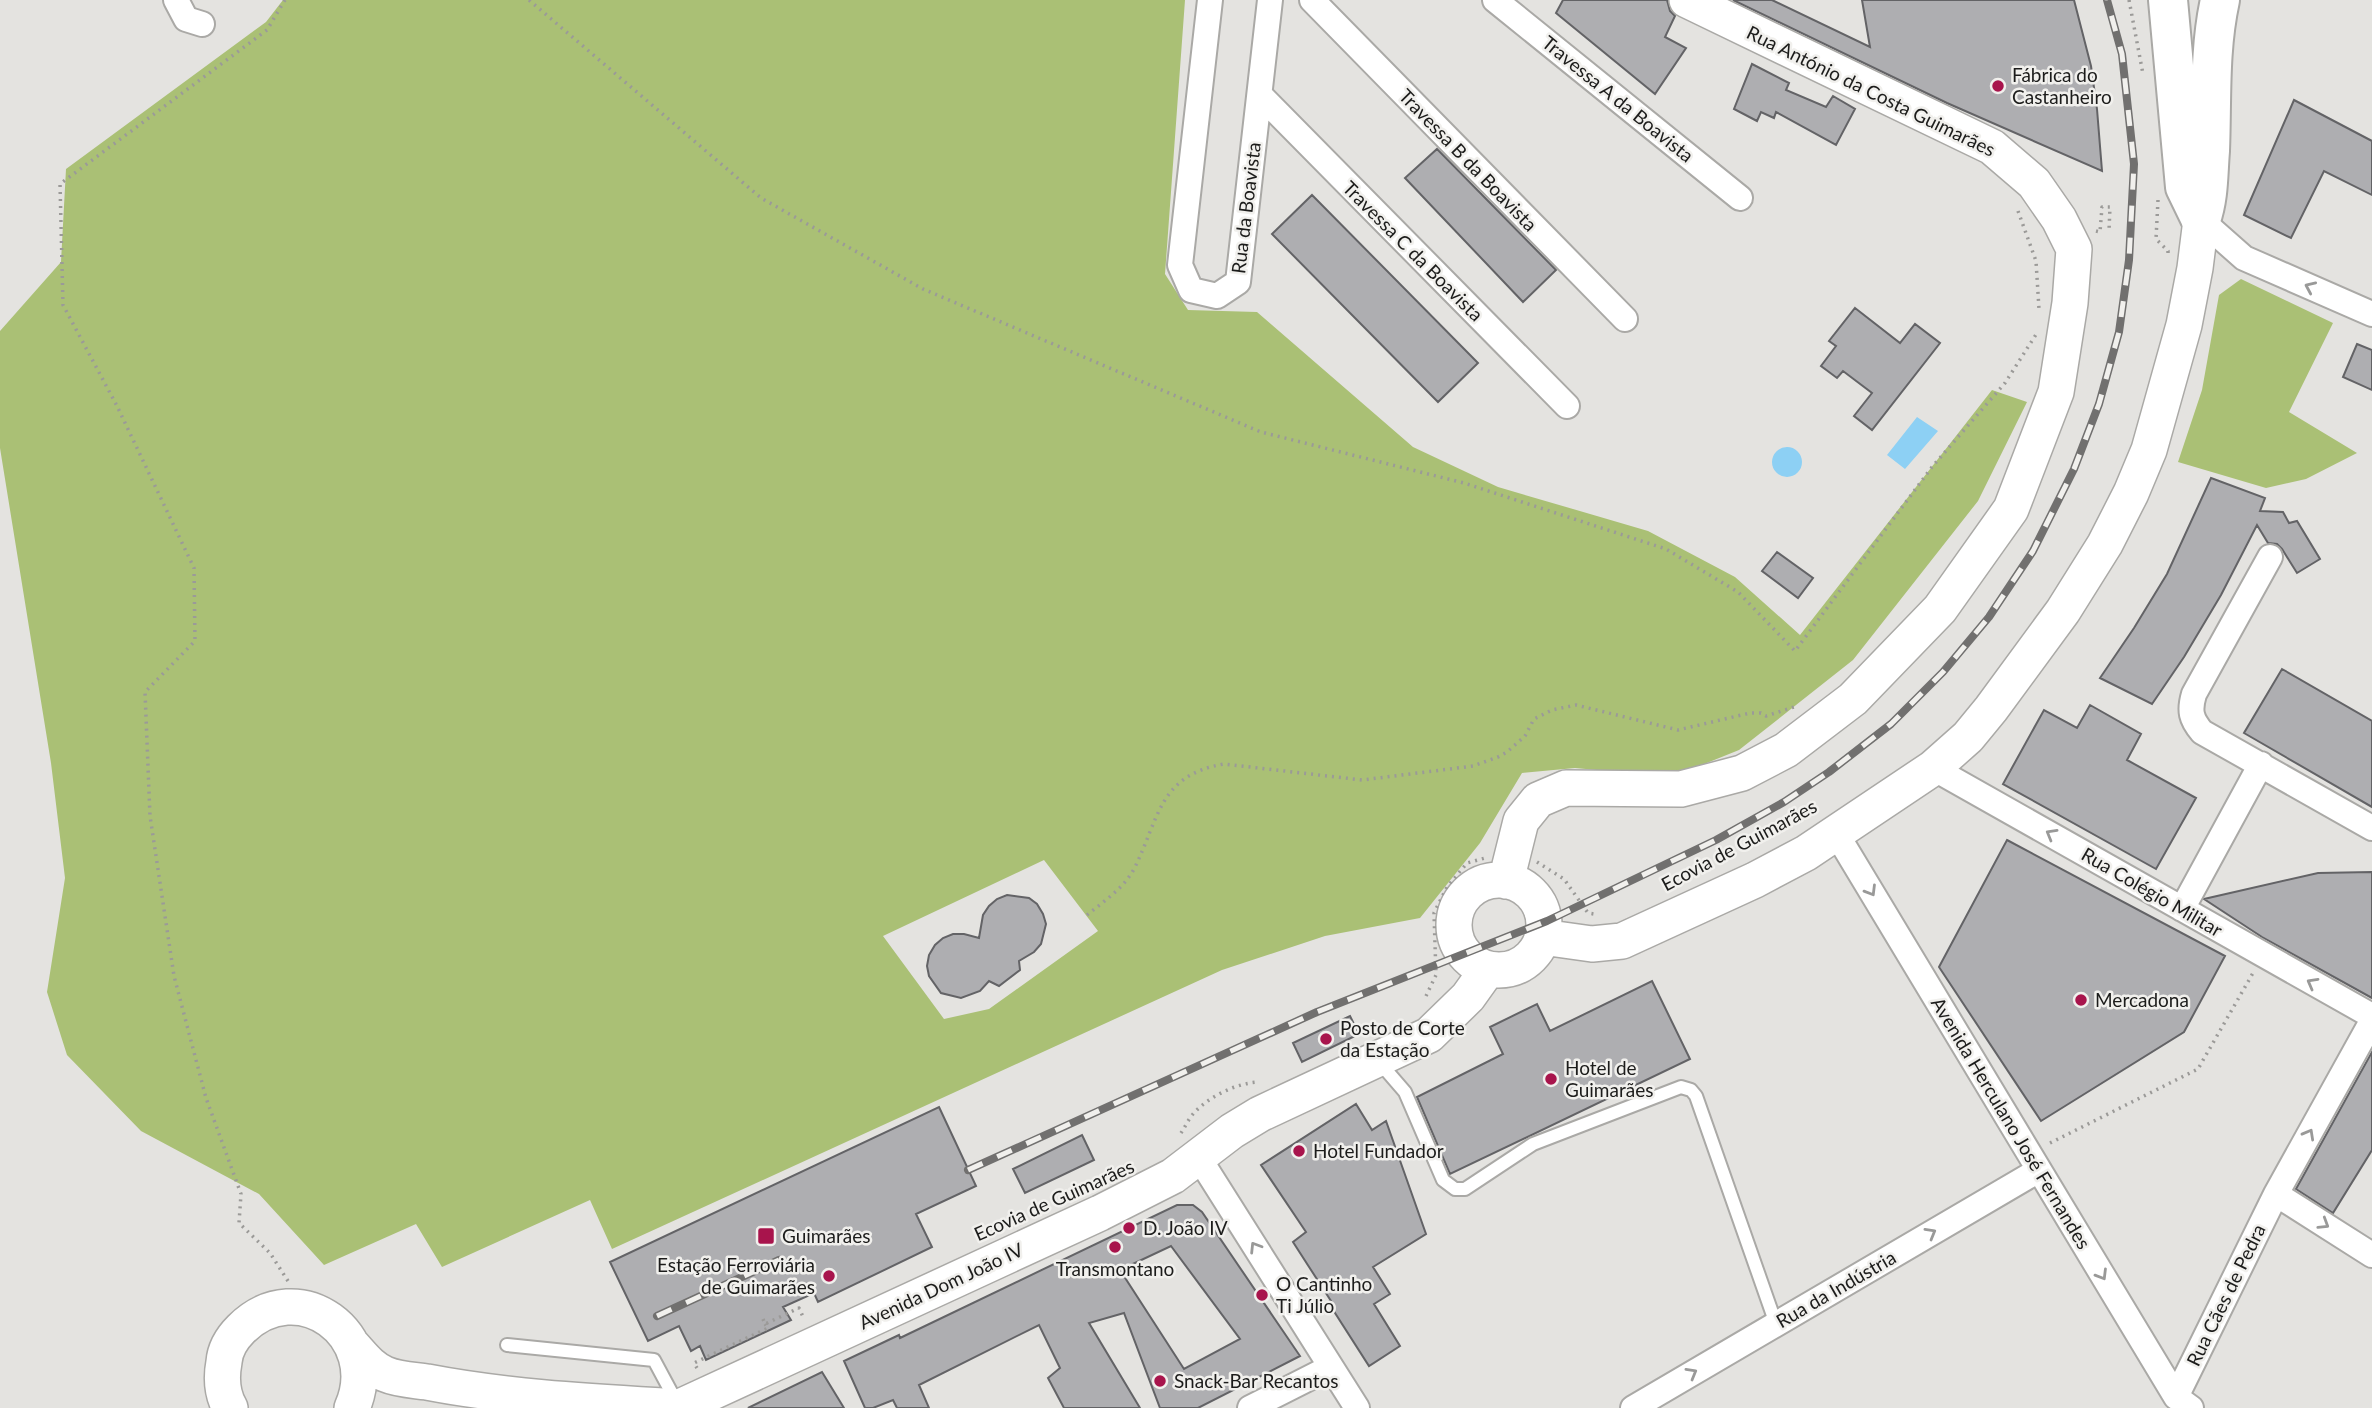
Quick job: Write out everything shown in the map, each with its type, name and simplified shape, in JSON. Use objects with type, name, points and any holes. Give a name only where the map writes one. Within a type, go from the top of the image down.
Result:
[{"type":"main road","points":[[2168,0],[2185,187],[2201,220]]},
{"type":"main road","points":[[2190,0],[2201,220]]},
{"type":"main road","points":[[2201,220],[2207,200],[2211,54],[2220,0]]},
{"type":"street","points":[[176,0],[186,19],[202,24]]},
{"type":"street","name":"Rua da Boavista","points":[[1210,0],[1180,265],[1191,290],[1217,296],[1238,282],[1270,0]]},
{"type":"street","name":"Travessa B da Boavista","points":[[1312,0],[1625,319]]},
{"type":"street","name":"Travessa A da Boavista","points":[[1495,0],[1740,198]]},
{"type":"street","name":"Rua António da Costa Guimarães","points":[[1509,869],[1521,821],[1538,800],[1566,788],[1681,789],[1742,774],[1786,750],[1853,699],[1940,609],[2011,509],[2056,392],[2070,303],[2074,249],[2034,183],[1992,147],[1687,0]]},
{"type":"street","name":"Travessa C da Boavista","points":[[1260,95],[1567,406]]},
{"type":"street","points":[[2201,220],[2244,258],[2372,314]]},
{"type":"street","points":[[1542,937],[1592,944],[1622,941],[1755,880],[1807,853],[1933,768],[1968,737],[1992,709],[2049,630],[2105,544],[2131,493],[2148,450],[2184,326],[2201,220]]},
{"type":"street","points":[[2270,557],[2194,694],[2190,706],[2192,720],[2203,733],[2372,828]]},
{"type":"street","points":[[2182,909],[2261,764]]},
{"type":"street","name":"Rua Colégio Militar","points":[[1933,768],[2372,1016]]},
{"type":"street","name":"Avenida Herculano José Fernandes","points":[[1836,833],[2035,1162],[2174,1404]]},
{"type":"street","points":[[1509,869],[1534,896],[1542,912],[1542,937],[1535,953],[1520,965],[1501,971],[1488,969],[1478,966],[1460,950],[1454,935],[1454,918],[1464,895],[1509,869]]},
{"type":"street","name":"Avenida Dom João IV","points":[[230,1408],[225,1400],[221,1376],[225,1355],[234,1336],[250,1320],[271,1310],[296,1307],[321,1313],[340,1327],[368,1363],[386,1375],[451,1388],[679,1408],[1100,1213],[1173,1176],[1190,1146],[1232,1132],[1307,1090],[1429,1035],[1468,997],[1488,969]]},
{"type":"street","name":"Rua Cães de Pedra","points":[[2174,1404],[2276,1194],[2372,1021]]},
{"type":"street","points":[[1190,1146],[1327,1369],[1357,1408]]},
{"type":"street","name":"Rua da Indústria","points":[[1633,1408],[1776,1324],[2035,1162]]},
{"type":"street","points":[[2276,1194],[2372,1255]]},
{"type":"street","points":[[352,1408],[357,1395],[360,1370],[354,1346]]},
{"type":"street","points":[[1250,1408],[1327,1369]]},
{"type":"street","name":"Avenida Dom João IV","points":[[360,1408],[391,1395],[451,1388]]},
{"type":"lane","points":[[1377,1060],[1394,1076],[1405,1092],[1443,1181],[1455,1189],[1465,1189],[1533,1144],[1681,1087],[1690,1090],[1696,1096],[1776,1324]]},
{"type":"lane","points":[[507,1345],[654,1360],[679,1408]]},
{"type":"lane","points":[[1327,1369],[1347,1408]]},
{"type":"path","points":[[285,0],[267,30],[60,184],[63,305],[117,406],[194,568],[195,641],[145,692],[150,816],[174,976],[206,1098],[241,1194],[239,1223],[270,1254],[291,1286]]},
{"type":"path","points":[[529,0],[761,198],[923,289],[1261,432],[1464,483],[1667,549],[1738,592],[1795,651],[1932,467],[2005,383],[2041,327]]},
{"type":"path","points":[[2024,174],[2012,192],[2036,261],[2040,313]]},
{"type":"path","points":[[2064,229],[2100,232],[2102,207],[2110,207],[2109,231]]},
{"type":"path","points":[[2168,251],[2168,264]]},
{"type":"path","points":[[1087,915],[1126,882],[1134,870],[1163,801],[1175,786],[1208,767],[1224,764],[1362,780],[1487,761],[1517,744],[1534,719],[1552,710],[1576,705],[1678,730],[1750,713],[1760,712],[1766,716],[1803,704]]},
{"type":"path","points":[[1423,1003],[1436,975],[1434,913],[1447,887],[1467,863],[1490,857],[1509,869],[1530,859],[1564,879],[1588,913],[1600,916]]},
{"type":"path","points":[[2035,1162],[2198,1069],[2263,955]]},
{"type":"path","points":[[1190,1146],[1194,1114],[1219,1095],[1248,1083],[1271,1082]]},
{"type":"path","points":[[721,1357],[697,1368],[694,1363],[768,1328],[764,1321],[799,1308],[804,1320]]},
{"type":"green space","points":[[283,0],[1185,0],[1165,274],[1188,310],[1257,312],[1413,447],[1498,487],[1648,531],[1735,577],[1800,635],[1992,390],[2027,402],[1978,501],[1853,660],[1739,750],[1672,777],[1575,768],[1522,773],[1480,843],[1420,918],[1325,936],[1222,970],[612,1249],[590,1200],[442,1267],[416,1224],[324,1265],[259,1194],[141,1131],[67,1055],[47,992],[65,878],[51,763],[0,448],[0,331],[61,262],[66,169],[266,22]],"holes":[[[1044,860],[1098,931],[989,1009],[944,1019],[883,936]]]},
{"type":"green space","points":[[2241,279],[2333,323],[2289,412],[2357,453],[2306,479],[2266,488],[2178,462],[2202,390],[2219,295]]},
{"type":"water","points":[[1917,417],[1938,431],[1905,469],[1887,455]]},
{"type":"water","points":[[1787,447],[1793,448],[1801,456],[1801,468],[1793,476],[1787,477],[1781,476],[1773,468],[1772,462],[1773,456],[1781,448]]},
{"type":"building","points":[[1563,0],[1667,0],[1670,11],[1675,16],[1665,37],[1686,48],[1655,94],[1556,13]]},
{"type":"building","name":"Fábrica do Castanheiro","points":[[1733,0],[1772,0],[1870,47],[1862,0],[2074,0],[2091,66],[2102,171],[1947,103]]},
{"type":"building","points":[[1752,64],[1789,83],[1786,90],[1826,107],[1833,96],[1855,109],[1836,145],[1776,112],[1774,118],[1761,112],[1757,121],[1734,109]]},
{"type":"building","points":[[2294,100],[2372,141],[2372,195],[2324,171],[2291,238],[2244,215]]},
{"type":"building","points":[[1437,149],[1556,270],[1523,302],[1405,178]]},
{"type":"building","points":[[1312,195],[1478,363],[1438,402],[1272,234]]},
{"type":"building","points":[[1855,308],[1900,343],[1915,324],[1940,343],[1872,430],[1854,416],[1872,393],[1843,371],[1837,378],[1821,366],[1836,346],[1829,341]]},
{"type":"building","points":[[2357,344],[2372,350],[2372,390],[2343,377]]},
{"type":"building","points":[[2211,478],[2265,498],[2260,511],[2283,512],[2289,523],[2297,521],[2320,559],[2297,573],[2282,549],[2277,544],[2268,543],[2257,525],[2221,595],[2152,704],[2100,678],[2167,574]]},
{"type":"building","points":[[1777,552],[1813,578],[1798,598],[1762,571]]},
{"type":"building","points":[[2282,669],[2372,721],[2372,807],[2244,733]]},
{"type":"building","points":[[2090,705],[2141,734],[2127,760],[2196,798],[2156,869],[2003,784],[2044,710],[2077,728]]},
{"type":"building","name":"Mercadona","points":[[2007,840],[2225,956],[2184,1032],[2041,1121],[1939,967]]},
{"type":"building","points":[[2372,872],[2372,998],[2262,937],[2204,899],[2318,873]]},
{"type":"building","points":[[1007,895],[1029,898],[1037,904],[1046,924],[1041,944],[1019,961],[1020,970],[999,986],[989,981],[980,991],[961,998],[941,993],[929,976],[927,966],[935,945],[953,934],[979,938],[983,915],[997,899]]},
{"type":"building","name":"Hotel de Guimarães","points":[[1652,981],[1690,1059],[1450,1174],[1417,1097],[1503,1054],[1490,1027],[1537,1004],[1550,1031]]},
{"type":"building","name":"Posto de Corte da Estação","points":[[1350,1016],[1359,1034],[1302,1062],[1293,1043]]},
{"type":"building","points":[[2372,1052],[2372,1150],[2333,1213],[2296,1189]]},
{"type":"building","name":"Hotel Fundador","points":[[1356,1104],[1372,1130],[1386,1121],[1426,1234],[1373,1267],[1390,1294],[1374,1304],[1400,1346],[1369,1366],[1293,1242],[1306,1232],[1261,1165]]},
{"type":"building","points":[[939,1107],[976,1186],[916,1214],[932,1247],[818,1302],[814,1293],[783,1307],[791,1320],[706,1360],[700,1346],[691,1351],[679,1326],[648,1341],[610,1262]]},
{"type":"building","points":[[1082,1135],[1094,1160],[1025,1193],[1013,1169]]},
{"type":"building","points":[[1177,1205],[1193,1205],[1202,1212],[1300,1356],[1198,1408],[1160,1408],[1124,1313],[1089,1323],[1140,1408],[1064,1408],[1048,1378],[1060,1368],[1039,1325],[919,1385],[929,1408],[897,1408],[893,1400],[873,1408],[865,1408],[844,1361],[899,1335],[900,1338]],"holes":[[[1171,1246],[1240,1339],[1184,1369],[1120,1270]]]},
{"type":"building","points":[[822,1372],[844,1408],[748,1408]]},
{"type":"railway","points":[[968,1170],[1317,1012],[1547,921],[1716,840],[1784,802],[1829,772],[1891,724],[1943,672],[1989,617],[2033,551],[2074,469],[2099,404],[2119,332],[2129,260],[2134,164],[2122,54],[2107,0]]},
{"type":"railway","points":[[657,1316],[779,1260]]},
{"type":"place","name":"Fábrica do Castanheiro","points":[[1998,86]]},
{"type":"place","name":"Mercadona","points":[[2081,1000]]},
{"type":"place","name":"Posto de Corte da Estação","points":[[1326,1039]]},
{"type":"place","name":"Hotel de Guimarães","points":[[1551,1079]]},
{"type":"place","name":"Hotel Fundador","points":[[1299,1151]]},
{"type":"place","name":"D. João IV","points":[[1129,1228]]},
{"type":"place","name":"Guimarães","points":[[766,1236]]},
{"type":"place","name":"Transmontano","points":[[1115,1247]]},
{"type":"place","name":"Estação Ferroviária de Guimarães","points":[[829,1276]]},
{"type":"place","name":"O Cantinho Ti Júlio","points":[[1262,1295]]},
{"type":"place","name":"Snack-Bar Recantos","points":[[1160,1381]]}]
